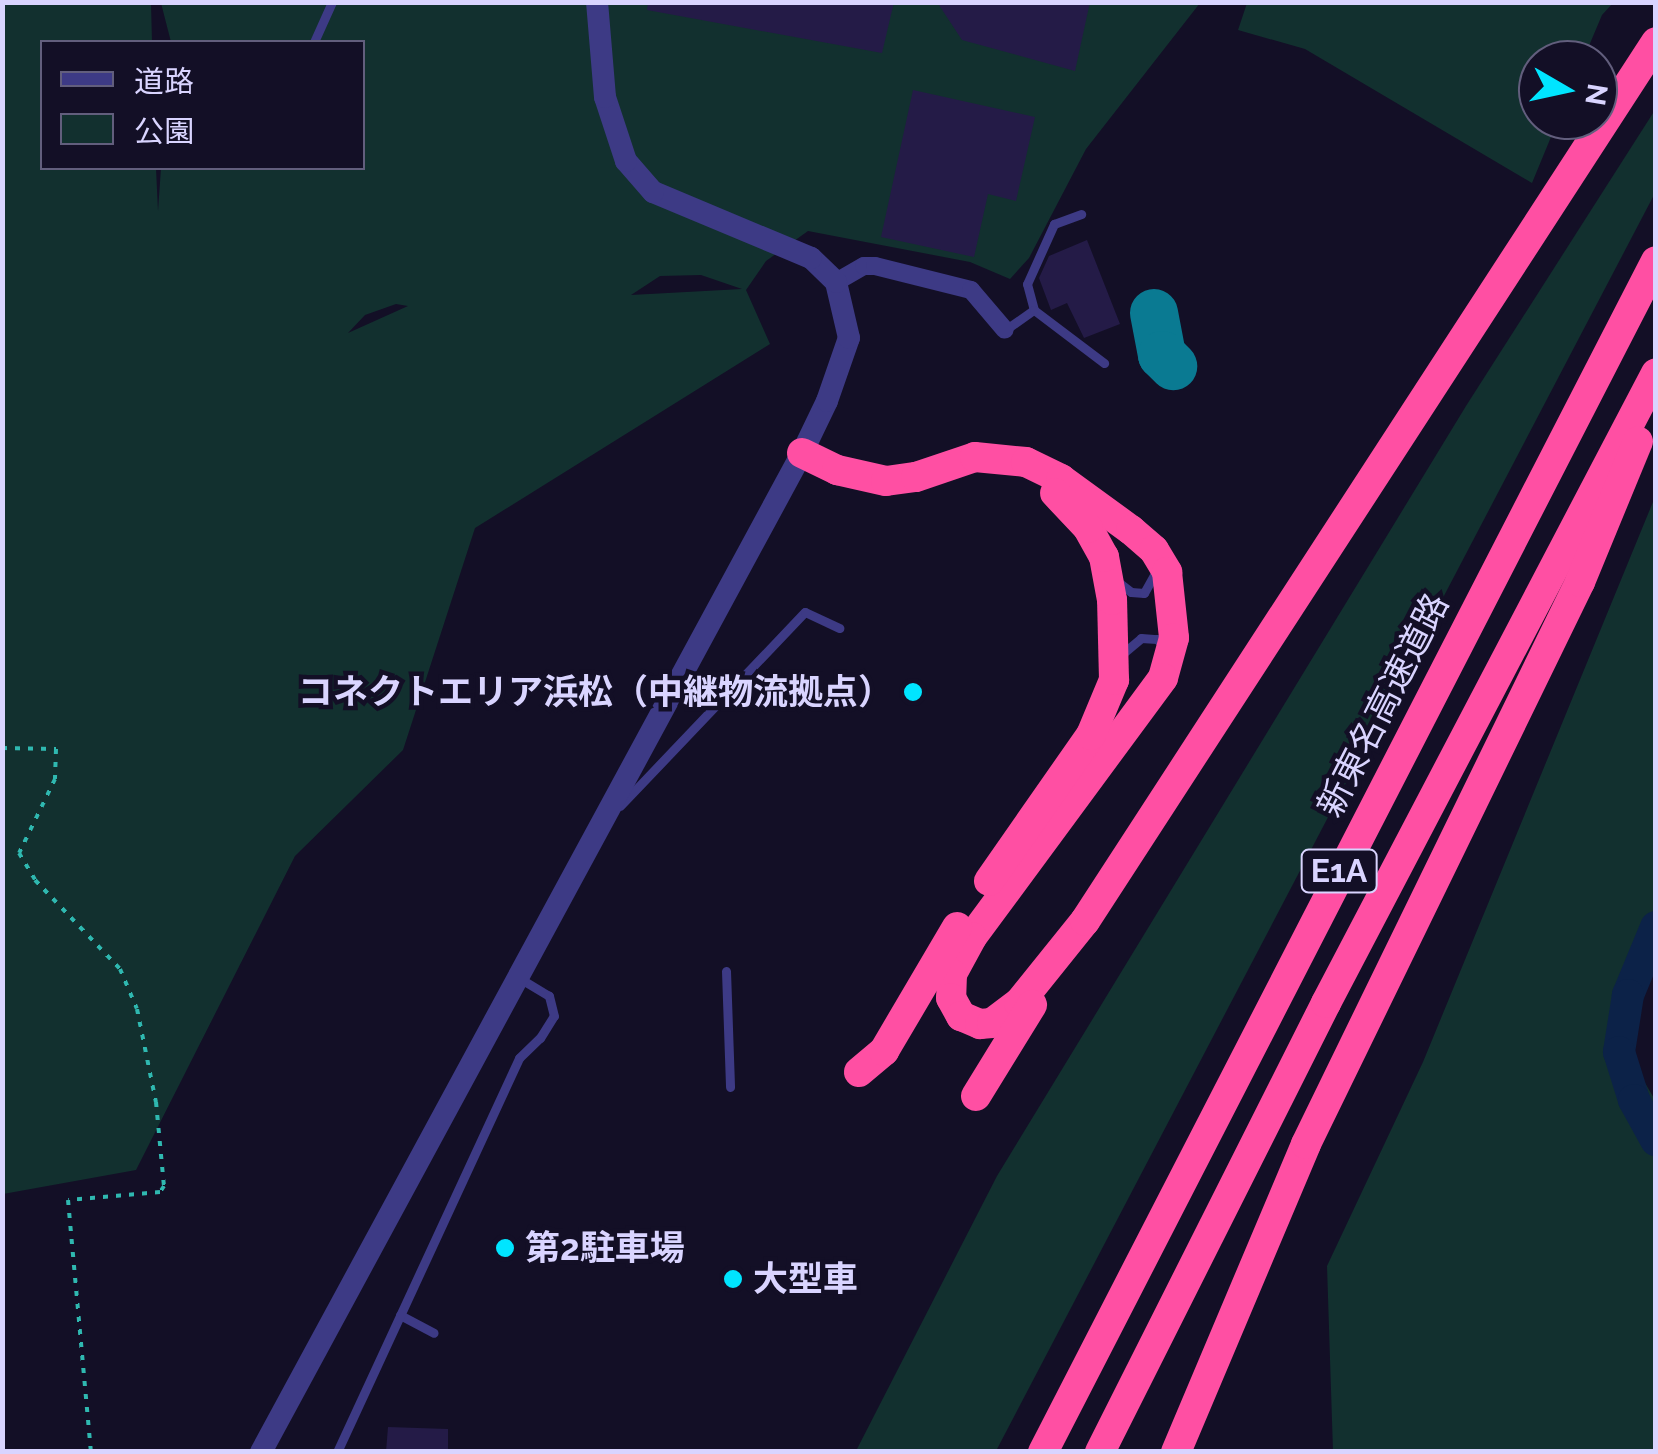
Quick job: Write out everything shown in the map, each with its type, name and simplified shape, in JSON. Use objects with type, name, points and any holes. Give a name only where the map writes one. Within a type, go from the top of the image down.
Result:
[{"type":"highway","points":[[976,1096],[1085,920],[1656,42]]},
{"type":"highway","name":"新東名高速道路","points":[[1043,1452],[1656,261]]},
{"type":"highway","name":"E1A","points":[[1100,1452],[1326,1003],[1656,373]]},
{"type":"highway","points":[[1176,1452],[1306,1144],[1580,582],[1656,396]]},
{"type":"highway","points":[[797,462],[886,481],[916,477],[975,457],[1026,462],[1061,479],[1154,550],[1170,584],[1174,638],[1170,666],[963,951],[952,974],[954,1008],[961,1016],[980,1024],[1002,1019],[1085,920]]},
{"type":"highway","points":[[797,462],[887,495],[918,490],[978,471],[1027,477],[1053,491],[1078,514],[1097,542],[1108,572],[1115,666],[1106,707],[1091,735],[929,969],[884,1051],[859,1072]]},
{"type":"street","points":[[261,1452],[797,462],[828,402],[849,338],[836,282],[811,258],[653,192],[626,161],[605,97],[597,2]]},
{"type":"street","points":[[836,282],[864,266],[875,266],[971,290],[1005,330]]},
{"type":"lane","points":[[315,40],[332,2]]},
{"type":"lane","points":[[1081,214],[1054,224],[1027,284],[1034,310],[1104,363]]},
{"type":"lane","points":[[1005,330],[1034,310]]},
{"type":"lane","points":[[1108,572],[1131,592],[1144,592],[1155,574],[1154,550]]},
{"type":"lane","points":[[603,821],[647,780],[805,612],[840,628]]},
{"type":"lane","points":[[1115,666],[1134,641],[1150,637],[1163,646],[1170,666]]},
{"type":"lane","points":[[726,971],[730,1087]]},
{"type":"lane","points":[[337,1452],[519,1058],[540,1038],[554,1016],[549,996],[516,976]]},
{"type":"lane","points":[[400,1315],[434,1333]]},
{"type":"path","points":[[2,748],[56,749],[54,779],[19,854],[35,880],[120,969],[137,1009],[156,1102],[164,1186],[160,1192],[68,1200],[90,1452]]},
{"type":"green space","points":[[1247,2],[1613,3],[1602,15],[1591,40],[1518,40],[1518,140],[1550,140],[1532,183],[1305,49],[1238,30]]},
{"type":"green space","points":[[3,3],[151,3],[152,40],[40,40],[40,170],[156,170],[158,211],[161,170],[365,170],[365,40],[170,40],[161,3],[1200,3],[1086,149],[1029,258],[1010,279],[970,262],[808,231],[766,261],[746,290],[770,344],[475,528],[403,750],[295,856],[136,1170],[3,1194]],"holes":[[[701,275],[742,289],[631,295],[660,276]],[[396,304],[408,306],[348,333],[365,315]]]},
{"type":"green space","points":[[1655,110],[1655,193],[996,1451],[856,1451],[997,1176],[1466,406]]},
{"type":"green space","points":[[1655,497],[1655,960],[1637,1004],[1626,1050],[1655,1100],[1655,1451],[1333,1451],[1327,1266],[1423,1062]]},
{"type":"building","points":[[648,2],[894,2],[882,53],[647,10]]},
{"type":"building","points":[[937,2],[1090,2],[1075,71],[962,40]]},
{"type":"building","points":[[913,90],[1035,117],[1016,201],[988,194],[974,257],[881,237]]},
{"type":"building","points":[[1087,240],[1120,324],[1084,338],[1067,303],[1051,310],[1039,278],[1049,256]]},
{"type":"building","points":[[388,1427],[448,1429],[448,1452],[386,1452]]},
{"type":"waterway","points":[[1656,927],[1628,995],[1619,1052],[1634,1100],[1656,1140]]},
{"type":"taxiway","points":[[1154,313],[1162,355],[1173,366]]},
{"type":"place","name":"コネクトエリア浜松（中継物流拠点）","points":[[913,692]]},
{"type":"place","name":"第2駐車場","points":[[505,1248]]},
{"type":"place","name":"大型車","points":[[733,1279]]}]
